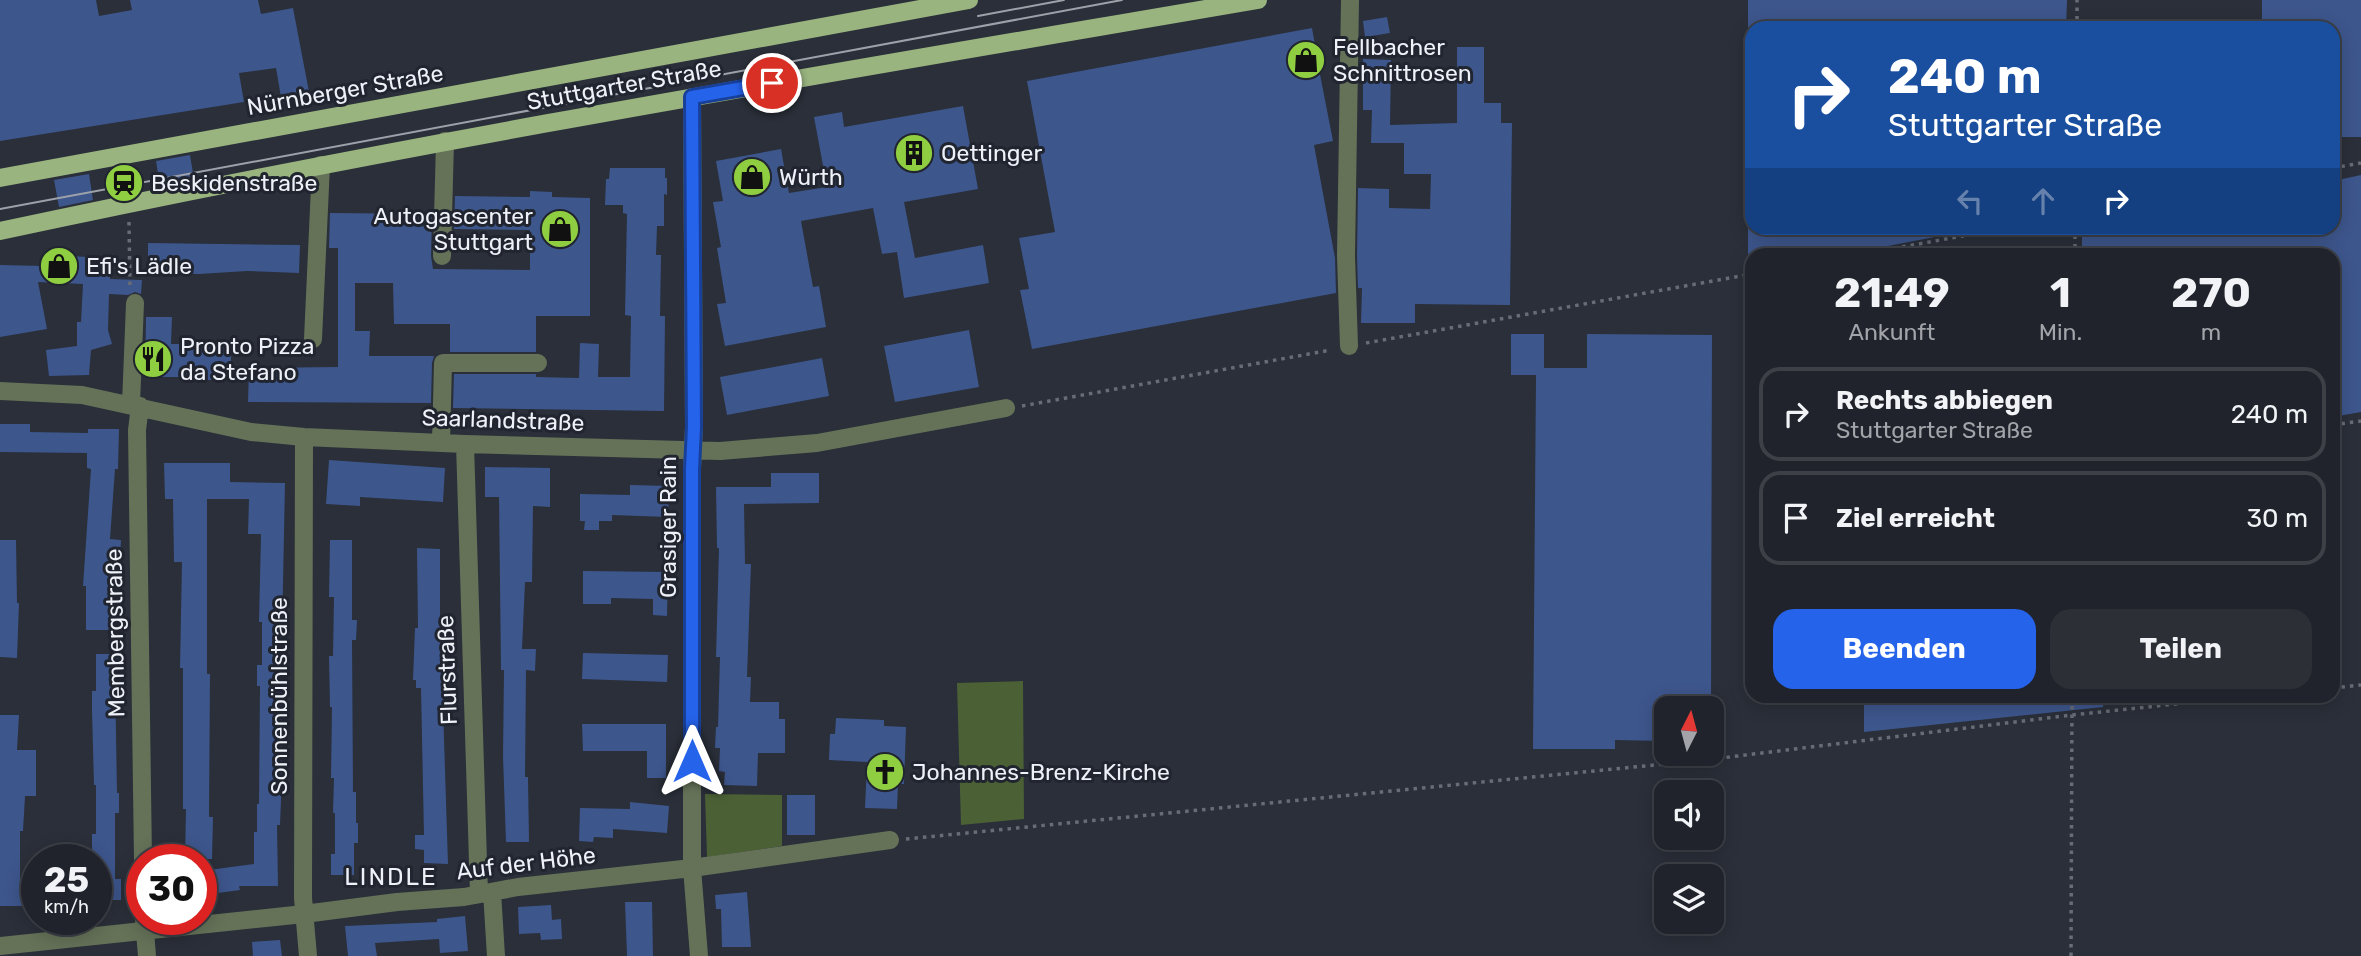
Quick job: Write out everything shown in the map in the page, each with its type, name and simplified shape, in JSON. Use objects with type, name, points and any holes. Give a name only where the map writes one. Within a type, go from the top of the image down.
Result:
[{"type":"main road","name":"Stuttgarter Straße","points":[[0,231],[445,141],[1258,0]]},
{"type":"main road","name":"Stuttgarter Straße","points":[[699,50],[961,1]]},
{"type":"main road","name":"Nürnberger Straße","points":[[0,178],[699,50]]},
{"type":"street","points":[[1349,346],[1346,243],[1350,0]]},
{"type":"street","name":"Grasiger Rain","points":[[692,97],[692,868],[699,956]]},
{"type":"street","points":[[442,256],[445,141]]},
{"type":"street","points":[[313,340],[321,165]]},
{"type":"street","name":"Membergstraße","points":[[135,303],[143,844]]},
{"type":"street","points":[[441,443],[443,363],[538,363]]},
{"type":"street","name":"Saarlandstraße","points":[[0,391],[82,395],[251,432],[304,437],[720,451],[817,443],[1006,408]]},
{"type":"street","name":"Sonnenbühlstraße","points":[[304,437],[304,914],[308,956]]},
{"type":"street","name":"Flurstraße","points":[[465,444],[486,893],[496,956]]},
{"type":"street","name":"Auf der Höhe","points":[[217,920],[304,914],[486,893],[890,840]]},
{"type":"street","name":"Auf der Höhe","points":[[0,946],[126,928]]},
{"type":"street","points":[[145,935],[147,956]]},
{"type":"path","points":[[2077,0],[2077,21]]},
{"type":"path","points":[[2340,167],[2361,163]]},
{"type":"path","points":[[129,203],[130,294],[135,303]]},
{"type":"path","points":[[1896,248],[1968,235]]},
{"type":"path","points":[[1006,408],[1745,275]]},
{"type":"path","points":[[2340,424],[2361,421]]},
{"type":"path","points":[[2340,687],[2361,685]]},
{"type":"path","points":[[2071,956],[2072,703]]},
{"type":"path","points":[[890,840],[1705,760],[2185,703]]},
{"type":"green space","points":[[1023,681],[1024,819],[961,825],[957,683]]},
{"type":"green space","points":[[705,794],[782,795],[782,846],[707,857]]},
{"type":"building","points":[[0,0],[96,0],[99,16],[132,10],[130,0],[258,0],[261,14],[293,8],[310,97],[282,103],[276,68],[239,73],[244,102],[0,141]]},
{"type":"building","points":[[1748,0],[2067,0],[2066,21],[1748,21]]},
{"type":"building","points":[[2262,0],[2361,0],[2361,137],[2340,137],[2340,21],[2262,21]]},
{"type":"building","points":[[1387,17],[1390,33],[1365,37],[1363,21]]},
{"type":"building","points":[[1312,28],[1315,45],[1299,48],[1300,58],[1317,59],[1333,141],[1314,145],[1335,258],[1336,293],[1032,349],[1020,290],[1029,289],[1019,238],[1055,232],[1027,81]]},
{"type":"building","points":[[1457,47],[1484,47],[1484,103],[1501,103],[1501,123],[1512,123],[1510,305],[1415,304],[1415,323],[1361,323],[1362,288],[1358,288],[1357,256],[1358,188],[1389,189],[1389,208],[1430,209],[1431,174],[1404,174],[1404,143],[1371,143],[1372,110],[1363,110],[1363,59],[1391,60],[1390,125],[1457,123]]},
{"type":"building","points":[[963,106],[978,189],[904,202],[915,258],[983,245],[989,283],[904,298],[897,252],[882,254],[873,208],[801,221],[813,287],[819,286],[826,327],[725,346],[717,304],[726,303],[717,248],[721,247],[713,202],[723,201],[716,161],[781,149],[789,193],[827,187],[814,117],[842,112],[844,127]]},
{"type":"building","points":[[190,155],[194,179],[160,186],[156,161]]},
{"type":"building","points":[[610,168],[665,168],[667,195],[664,194],[664,226],[657,226],[656,255],[661,255],[660,316],[665,316],[664,411],[453,408],[454,374],[536,374],[536,377],[579,378],[580,343],[599,344],[598,377],[630,377],[631,316],[625,315],[627,214],[623,213],[623,205],[605,205],[606,179],[609,179]]},
{"type":"building","points":[[89,174],[93,200],[59,207],[54,180]]},
{"type":"building","points":[[2361,175],[2361,412],[2340,416],[2340,248],[2082,248],[2082,235],[2340,235],[2340,180]]},
{"type":"building","points":[[530,191],[552,192],[552,197],[590,198],[590,316],[536,316],[536,352],[450,352],[450,324],[394,324],[393,283],[355,283],[355,331],[370,331],[369,356],[434,356],[431,403],[248,402],[249,368],[338,367],[338,248],[329,248],[330,213],[432,214],[433,269],[530,270],[530,230],[454,229],[455,196],[530,197]]},
{"type":"building","points":[[1748,235],[1945,235],[1878,248],[1748,248]]},
{"type":"building","points":[[148,243],[300,245],[299,273],[148,273]]},
{"type":"building","points":[[45,255],[111,258],[110,279],[142,280],[141,294],[109,294],[108,330],[112,344],[91,350],[89,375],[49,376],[46,350],[77,346],[77,322],[81,322],[83,284],[38,282],[47,329],[0,337],[0,265],[44,266]]},
{"type":"building","points":[[146,317],[172,317],[171,344],[231,344],[231,380],[145,377]]},
{"type":"building","points":[[969,330],[979,387],[895,402],[884,346]]},
{"type":"building","points":[[1511,334],[1544,334],[1544,368],[1587,368],[1587,334],[1712,335],[1711,696],[1654,696],[1654,741],[1615,740],[1615,749],[1533,749],[1536,375],[1511,375]]},
{"type":"building","points":[[822,358],[829,396],[727,415],[720,377]]},
{"type":"building","points":[[0,424],[30,424],[30,432],[88,433],[88,429],[119,429],[118,469],[115,469],[110,539],[121,540],[118,588],[109,588],[109,630],[86,630],[86,586],[83,586],[91,469],[87,468],[87,453],[0,452]]},
{"type":"building","points":[[329,460],[445,468],[443,502],[360,497],[360,506],[326,504]]},
{"type":"building","points":[[164,463],[230,463],[230,482],[285,483],[282,634],[285,634],[285,655],[280,654],[283,751],[280,825],[277,825],[278,886],[239,886],[240,890],[217,893],[217,869],[254,864],[254,832],[257,832],[259,804],[260,686],[257,686],[257,665],[262,665],[262,622],[259,622],[261,534],[248,534],[249,499],[207,499],[209,817],[213,817],[212,844],[185,844],[183,668],[180,668],[182,562],[174,562],[173,499],[165,499]]},
{"type":"building","points":[[485,467],[550,468],[550,507],[533,506],[532,582],[525,582],[522,649],[536,649],[535,671],[526,670],[525,777],[528,777],[529,842],[506,842],[499,497],[485,497]]},
{"type":"building","points":[[771,473],[819,473],[819,503],[744,504],[745,564],[751,564],[747,677],[751,677],[750,702],[779,702],[779,719],[785,719],[785,753],[758,753],[757,786],[724,785],[725,772],[719,771],[720,748],[715,748],[720,657],[716,657],[719,548],[716,487],[771,487]]},
{"type":"building","points":[[630,485],[669,486],[668,517],[612,515],[612,521],[599,521],[599,530],[584,530],[585,521],[580,521],[580,494],[630,495]]},
{"type":"building","points":[[0,540],[16,540],[19,603],[17,658],[0,657]]},
{"type":"building","points":[[330,540],[352,540],[352,620],[357,620],[356,640],[352,640],[353,792],[356,792],[358,823],[358,843],[354,843],[354,875],[331,875],[331,854],[335,854],[335,813],[334,778],[331,778],[332,707],[329,656],[333,656],[334,597],[329,597]]},
{"type":"building","points":[[417,548],[440,549],[448,864],[424,863],[424,850],[415,849],[415,835],[424,835],[421,688],[416,688],[416,680],[413,680],[415,628],[418,628]]},
{"type":"building","points":[[583,571],[668,572],[667,616],[653,615],[653,599],[611,598],[611,604],[583,604]]},
{"type":"building","points":[[583,653],[668,655],[667,682],[582,679]]},
{"type":"building","points":[[96,654],[119,654],[119,674],[115,674],[119,813],[115,813],[115,879],[121,879],[121,900],[112,900],[112,844],[92,844],[92,834],[96,834],[96,785],[92,691],[96,691]]},
{"type":"building","points":[[1864,703],[2103,703],[2103,707],[1864,732]]},
{"type":"building","points":[[0,715],[19,715],[17,750],[36,750],[36,796],[25,796],[23,831],[20,831],[21,906],[0,906]]},
{"type":"building","name":"Johannes-Brenz-Kirche","points":[[836,718],[884,720],[884,726],[906,727],[904,784],[898,784],[897,809],[865,808],[867,762],[829,760],[830,734],[835,734]]},
{"type":"building","points":[[582,724],[666,724],[666,778],[647,778],[647,751],[583,751]]},
{"type":"building","points":[[787,795],[815,795],[815,835],[787,835]]},
{"type":"building","points":[[630,802],[669,806],[667,833],[613,829],[613,838],[594,837],[593,842],[579,841],[580,808],[630,809]]},
{"type":"building","points":[[747,892],[751,947],[722,947],[721,909],[716,909],[715,895]]},
{"type":"building","points":[[625,902],[652,902],[653,956],[627,956]]},
{"type":"building","points":[[551,905],[552,920],[561,919],[562,939],[541,940],[540,933],[519,934],[518,907]]},
{"type":"building","points":[[465,916],[468,951],[440,953],[439,939],[375,943],[377,956],[348,956],[345,926],[437,922],[437,919]]},
{"type":"building","points":[[280,940],[282,956],[253,956],[252,942]]},
{"type":"tram line","points":[[978,16],[1064,0]]},
{"type":"tram line","points":[[0,209],[1122,0]]},
{"type":"place","name":"Fellbacher Schnittrosen","points":[[1306,60]]},
{"type":"place","name":"Oettinger","points":[[914,153]]},
{"type":"place","name":"Würth","points":[[752,177]]},
{"type":"place","name":"Beskidenstraße","points":[[124,183]]},
{"type":"place","name":"Autogascenter Stuttgart","points":[[560,229]]},
{"type":"place","name":"Efi's Lädle","points":[[59,266]]},
{"type":"place","name":"Pronto Pizza da Stefano","points":[[153,359]]},
{"type":"place","name":"Johannes-Brenz-Kirche","points":[[885,772]]},
{"type":"district","name":"LINDLE","points":[[391,877]]},
{"type":"route","points":[[692,761],[692,97],[772,83]]}]
